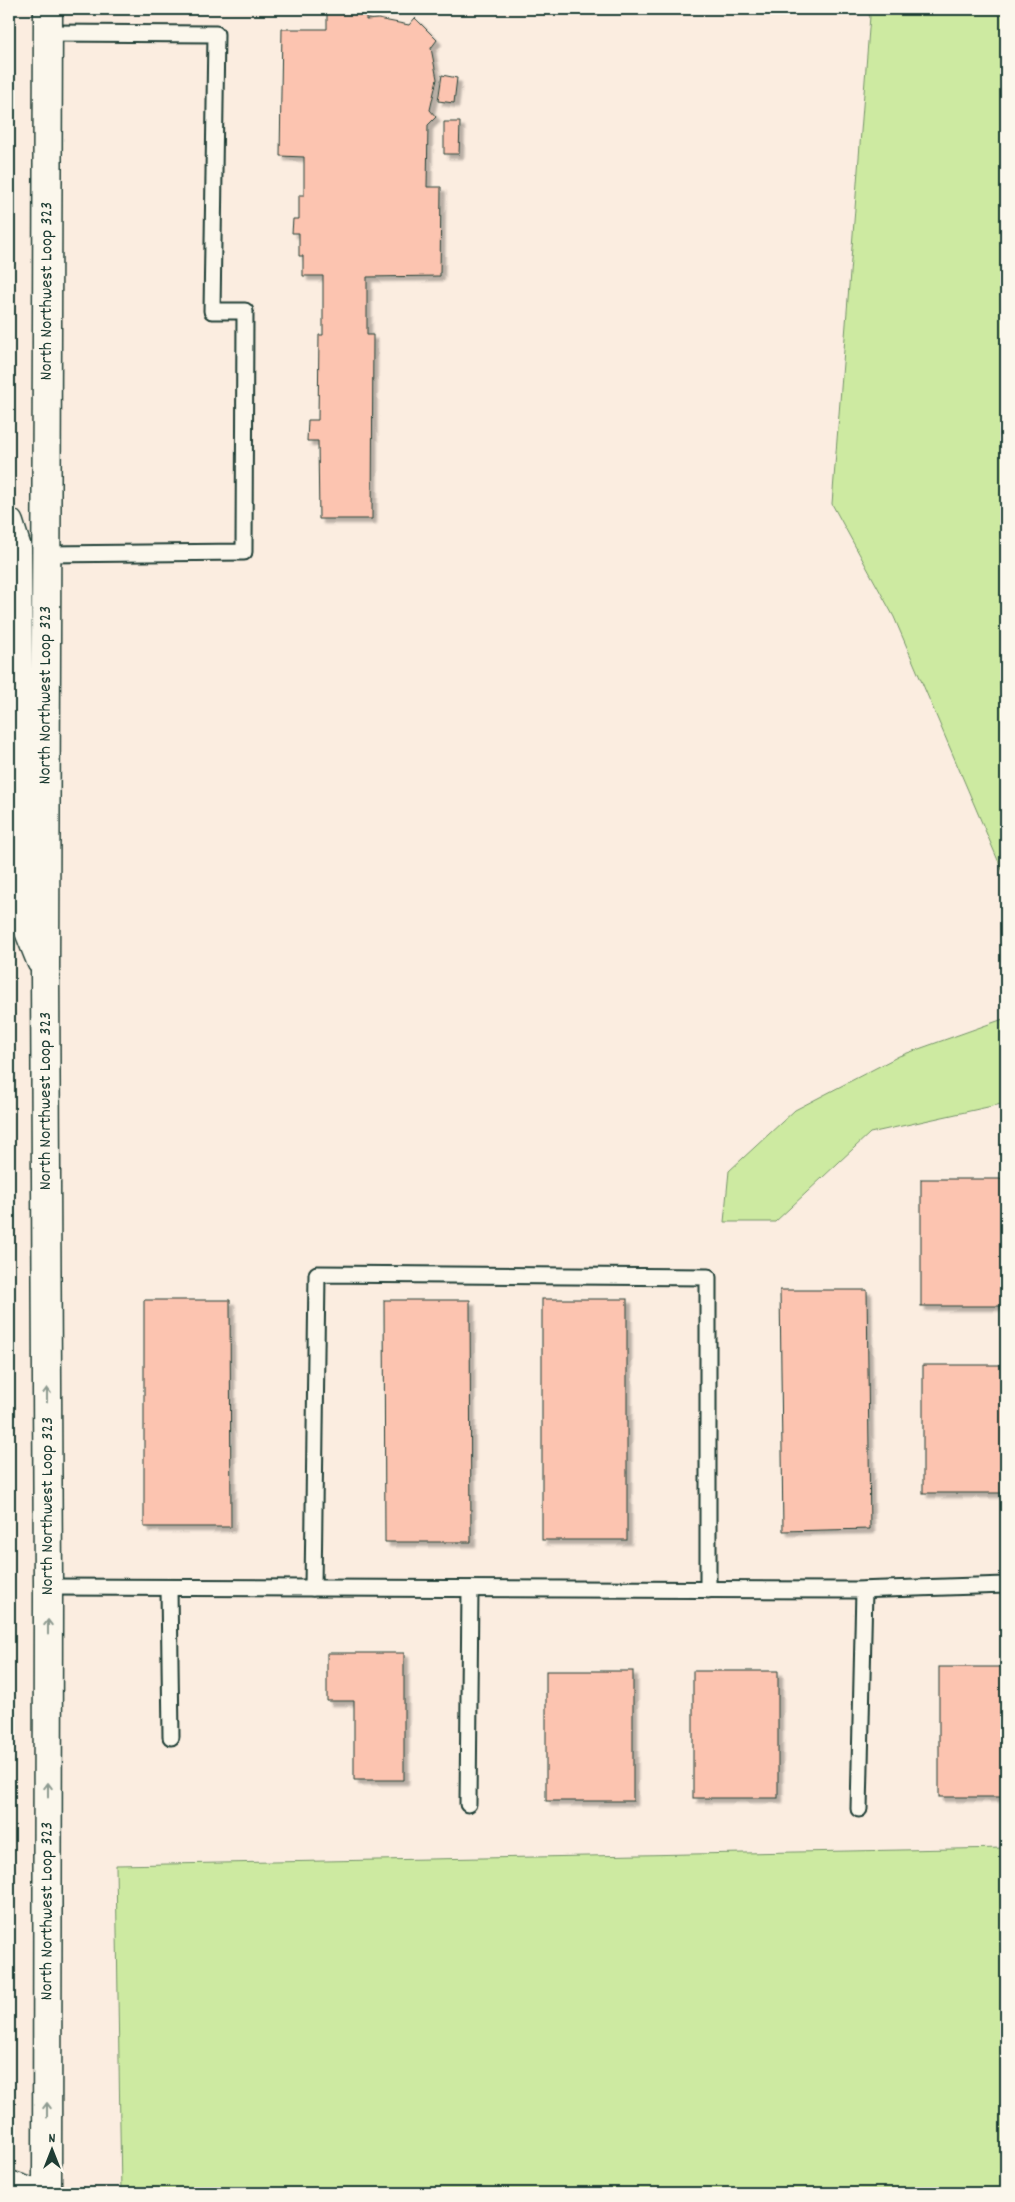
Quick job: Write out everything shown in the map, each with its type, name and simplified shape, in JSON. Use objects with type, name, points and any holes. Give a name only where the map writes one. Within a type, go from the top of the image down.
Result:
[{"type":"main road","points":[[28,9],[48,21]]},
{"type":"main road","name":"North Northwest Loop 323","points":[[47,2193],[48,1587],[45,971],[48,21]]},
{"type":"main road","points":[[9,523],[17,548],[20,909],[45,971]]},
{"type":"main road","points":[[9,2185],[33,2193]]},
{"type":"lane","points":[[47,554],[244,552],[245,331],[245,311],[212,311],[216,34],[48,21]]},
{"type":"lane","points":[[313,1588],[317,1274],[708,1276],[708,1590]]},
{"type":"lane","points":[[48,1587],[864,1590],[1006,1585]]},
{"type":"lane","points":[[169,1588],[170,1737]]},
{"type":"lane","points":[[468,1804],[470,1589]]},
{"type":"lane","points":[[859,1809],[864,1590]]},
{"type":"green space","points":[[862,9],[1006,9],[1006,879],[894,617],[832,504],[870,16]]},
{"type":"green space","points":[[1006,1018],[1006,1103],[870,1133],[775,1222],[724,1222],[729,1171],[795,1110],[899,1056]]},
{"type":"green space","points":[[1006,1848],[1006,2193],[121,2193],[116,1865]]},
{"type":"building","points":[[327,9],[366,9],[366,20],[378,19],[409,25],[415,18],[437,40],[431,48],[437,79],[430,110],[436,117],[428,125],[427,187],[441,187],[440,276],[367,277],[367,335],[373,335],[372,519],[319,519],[318,441],[307,441],[308,420],[318,420],[319,335],[323,335],[323,276],[303,276],[303,256],[299,256],[299,233],[292,233],[293,219],[299,219],[299,195],[304,195],[304,157],[280,156],[282,29],[327,29]]},
{"type":"building","points":[[442,75],[457,78],[454,103],[438,101]]},
{"type":"building","points":[[444,122],[460,122],[459,154],[444,154]]},
{"type":"building","points":[[921,1179],[1006,1179],[1006,1306],[921,1306]]},
{"type":"building","points":[[780,1290],[867,1290],[870,1529],[783,1531]]},
{"type":"building","points":[[542,1299],[627,1299],[627,1540],[542,1540]]},
{"type":"building","points":[[144,1300],[230,1300],[231,1527],[144,1527]]},
{"type":"building","points":[[384,1300],[470,1300],[471,1542],[385,1542]]},
{"type":"building","points":[[923,1365],[1006,1365],[1006,1493],[923,1493]]},
{"type":"building","points":[[327,1653],[404,1653],[404,1780],[354,1780],[354,1701],[327,1701]]},
{"type":"building","points":[[939,1667],[1006,1667],[1006,1797],[939,1797]]},
{"type":"building","points":[[546,1671],[633,1671],[633,1801],[546,1801]]},
{"type":"building","points":[[693,1671],[778,1671],[778,1798],[693,1798]]}]
